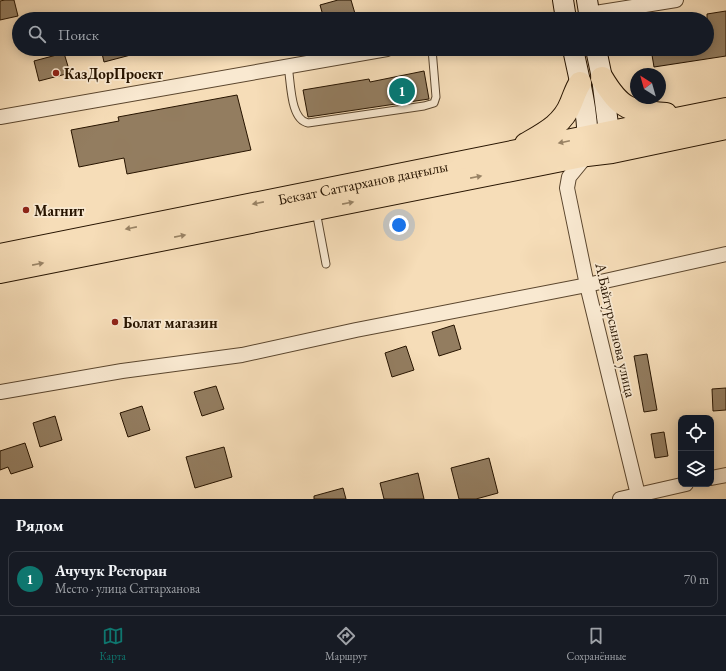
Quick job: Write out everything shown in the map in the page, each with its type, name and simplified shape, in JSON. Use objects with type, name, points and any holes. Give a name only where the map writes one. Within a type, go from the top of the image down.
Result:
[{"type":"main road","points":[[602,78],[613,95],[630,108],[643,113],[689,116]]},
{"type":"main road","points":[[513,152],[551,130],[562,120],[571,103],[574,92],[580,83]]},
{"type":"main road","name":"Бекзат Саттарханов даңғылы","points":[[3,269],[513,152],[594,149],[689,116],[720,120]]},
{"type":"main road","name":"Бекзат Саттарханов даңғылы","points":[[3,269],[316,209],[594,149],[720,120]]},
{"type":"street","points":[[589,11],[676,0]]},
{"type":"street","points":[[0,117],[346,56]]},
{"type":"street","points":[[574,56],[594,149]]},
{"type":"street","points":[[594,149],[602,78],[597,56]]},
{"type":"street","name":"А.Байтурсынова улица","points":[[594,149],[569,177],[567,188],[587,284],[638,497]]},
{"type":"street","points":[[0,392],[122,371],[242,355],[726,254]]},
{"type":"street","points":[[714,477],[726,475]]},
{"type":"street","points":[[620,499],[638,497],[678,486]]},
{"type":"lane","points":[[288,66],[296,114],[302,121],[308,123],[424,106],[434,103],[436,97],[433,56]]},
{"type":"lane","points":[[316,209],[326,264]]},
{"type":"building","points":[[14,0],[17,12],[12,12],[12,17],[0,20],[0,1]]},
{"type":"building","points":[[338,0],[351,0],[355,12],[322,12],[320,5]]},
{"type":"building","points":[[726,11],[726,56],[654,67],[652,56],[714,56],[714,13]]},
{"type":"building","points":[[53,56],[65,56],[70,73],[39,81],[34,61]]},
{"type":"building","points":[[103,56],[127,56],[104,62]]},
{"type":"building","points":[[424,71],[429,99],[308,117],[303,90],[369,79],[370,82]]},
{"type":"building","points":[[237,95],[251,150],[127,174],[124,158],[79,167],[71,130],[119,121],[118,117]]},
{"type":"building","points":[[454,325],[461,349],[439,356],[432,332]]},
{"type":"building","points":[[406,346],[414,370],[392,377],[385,353]]},
{"type":"building","points":[[647,354],[657,410],[644,412],[634,356]]},
{"type":"building","points":[[216,386],[224,409],[202,416],[194,392]]},
{"type":"building","points":[[726,388],[726,410],[713,411],[712,389]]},
{"type":"building","points":[[142,406],[150,430],[128,437],[120,413]]},
{"type":"building","points":[[55,416],[62,440],[40,447],[33,423]]},
{"type":"building","points":[[664,432],[668,456],[655,458],[651,434]]},
{"type":"building","points":[[25,443],[33,467],[11,474],[8,467],[0,470],[0,451]]},
{"type":"building","points":[[224,447],[232,477],[195,488],[186,457]]},
{"type":"building","points":[[489,458],[498,493],[476,499],[459,499],[451,468]]},
{"type":"building","points":[[418,473],[424,499],[384,499],[380,483]]},
{"type":"building","points":[[343,488],[346,499],[314,499],[314,496]]},
{"type":"place","name":"КазДорПроект","points":[[56,73]]},
{"type":"place","name":"Ачучук Ресторан","points":[[402,91]]},
{"type":"place","name":"Магнит","points":[[26,210]]},
{"type":"place","name":"Болат магазин","points":[[115,322]]}]
